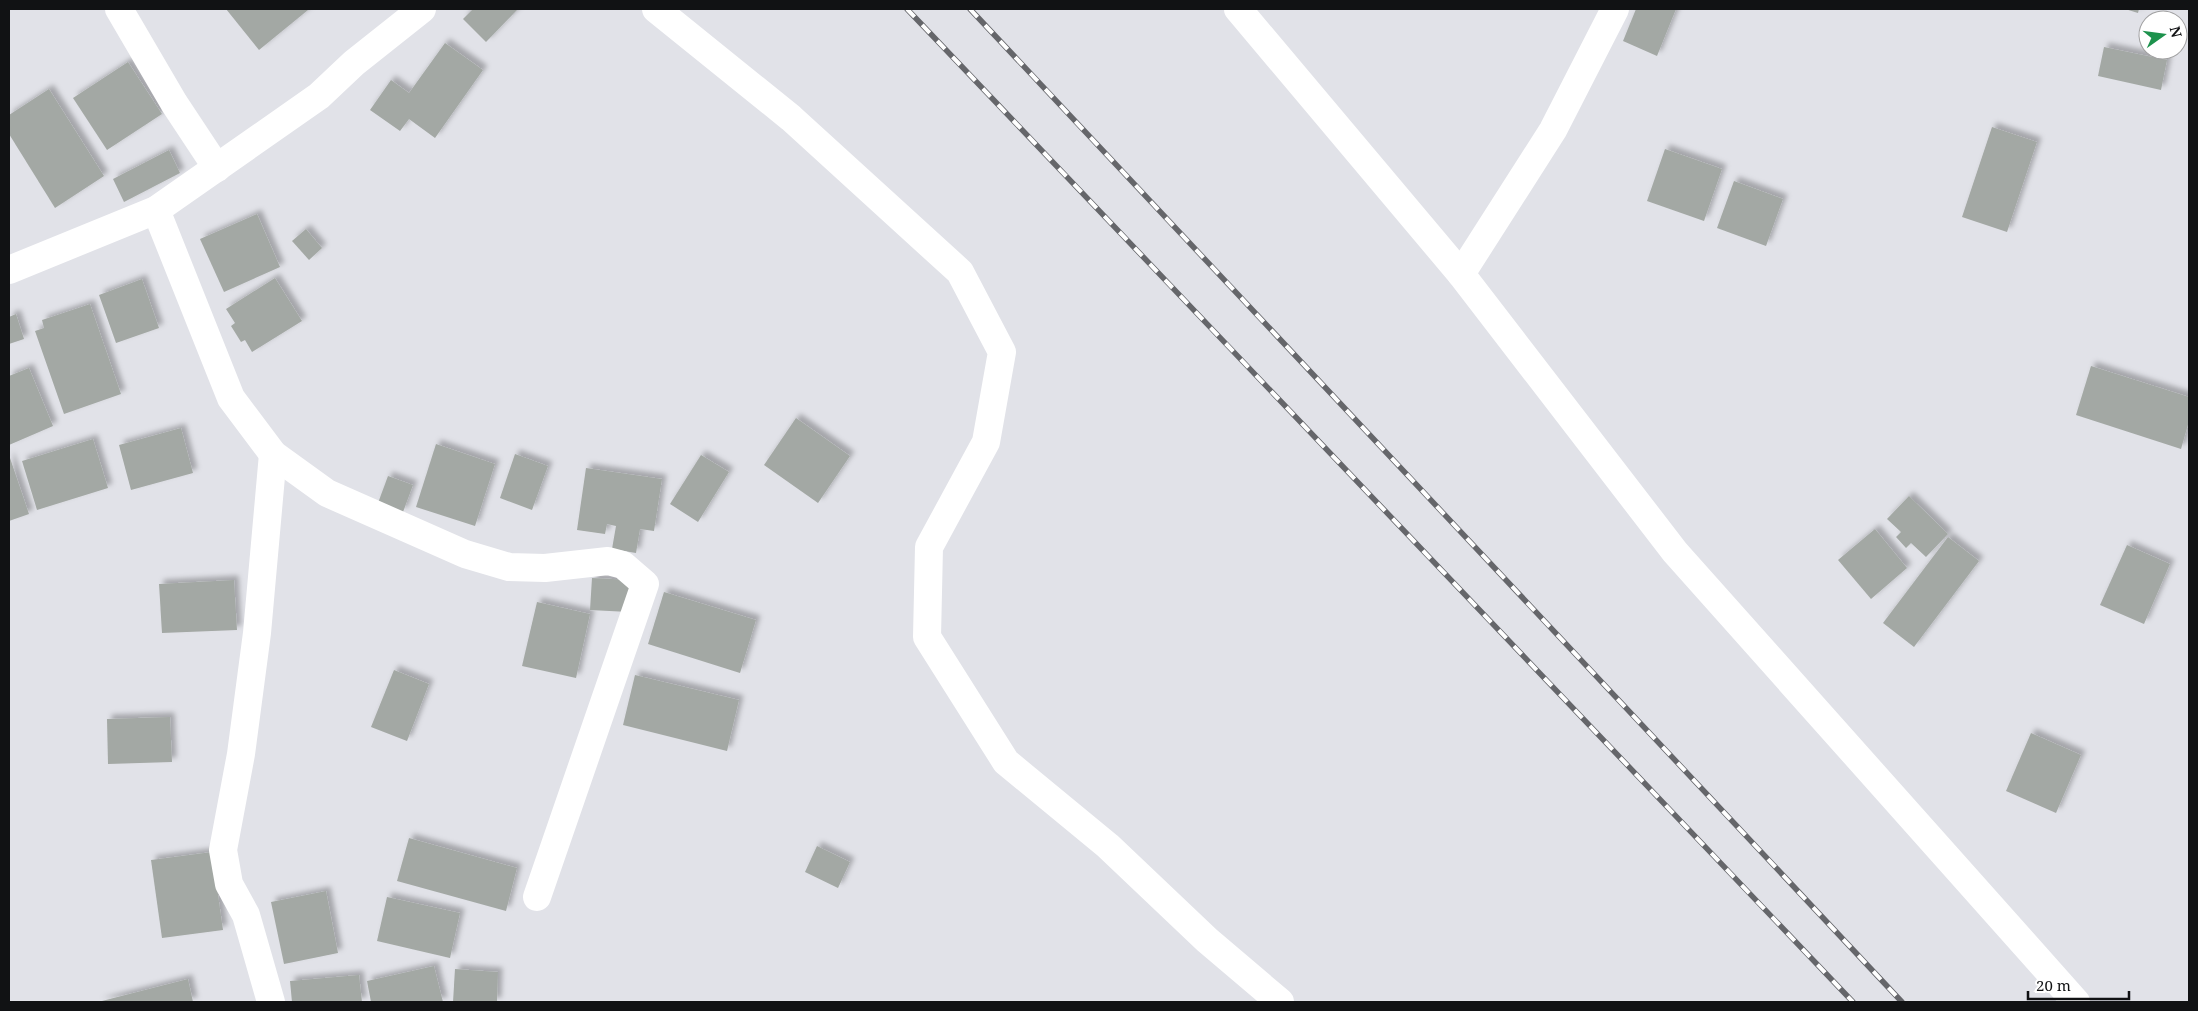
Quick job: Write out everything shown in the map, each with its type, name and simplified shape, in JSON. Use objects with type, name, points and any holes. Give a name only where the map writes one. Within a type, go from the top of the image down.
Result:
[{"type":"street","points":[[119,9],[174,103],[217,168]]},
{"type":"street","points":[[9,270],[156,210],[319,96],[354,63],[422,9]]},
{"type":"street","points":[[656,9],[791,118],[960,272],[1002,352],[986,442],[929,547],[927,637],[1006,762],[1108,846],[1207,940],[1280,1002]]},
{"type":"street","points":[[1238,9],[1461,274],[1675,552],[2076,1002]]},
{"type":"street","points":[[1461,274],[1553,130],[1615,9]]},
{"type":"street","points":[[156,210],[232,398],[273,454],[327,492],[465,554],[509,567],[545,568],[608,561],[623,564],[645,584],[537,897]]},
{"type":"street","points":[[271,1002],[246,915],[229,884],[223,850],[241,754],[257,633],[273,454]]},
{"type":"building","points":[[226,9],[307,9],[308,10],[259,50]]},
{"type":"building","points":[[473,9],[518,9],[486,42],[463,19]]},
{"type":"building","points":[[1636,9],[1676,9],[1657,56],[1623,41]]},
{"type":"building","points":[[2125,9],[2139,9],[2138,13]]},
{"type":"building","points":[[445,43],[483,70],[435,138],[409,119],[400,131],[370,110],[391,80],[409,93]]},
{"type":"building","points":[[2104,47],[2138,54],[2138,60],[2167,60],[2161,90],[2098,76]]},
{"type":"building","points":[[128,62],[162,114],[107,150],[73,98]]},
{"type":"building","points":[[49,89],[104,176],[55,208],[9,134],[9,115]]},
{"type":"building","points":[[1992,127],[2037,142],[2007,232],[1962,217]]},
{"type":"building","points":[[1665,149],[1722,169],[1704,221],[1647,201]]},
{"type":"building","points":[[169,150],[180,173],[124,202],[113,179]]},
{"type":"building","points":[[1734,181],[1783,199],[1766,246],[1717,228]]},
{"type":"building","points":[[257,214],[280,267],[224,292],[200,239]]},
{"type":"building","points":[[306,229],[322,248],[309,260],[292,241]]},
{"type":"building","points":[[275,278],[302,321],[252,352],[245,340],[241,342],[231,326],[235,323],[226,309]]},
{"type":"building","points":[[142,279],[159,328],[116,343],[99,295]]},
{"type":"building","points":[[90,304],[121,394],[64,414],[35,331],[44,328],[42,320]]},
{"type":"building","points":[[16,314],[24,339],[9,344],[9,317]]},
{"type":"building","points":[[2091,366],[2189,397],[2189,421],[2181,449],[2076,415]]},
{"type":"building","points":[[29,368],[53,426],[9,445],[9,376]]},
{"type":"building","points":[[796,418],[850,456],[818,503],[764,465]]},
{"type":"building","points":[[181,428],[193,473],[131,490],[119,445]]},
{"type":"building","points":[[93,439],[108,488],[37,510],[22,461]]},
{"type":"building","points":[[436,444],[495,464],[475,526],[416,507]]},
{"type":"building","points":[[515,454],[548,466],[532,510],[500,498]]},
{"type":"building","points":[[9,455],[29,514],[9,521]]},
{"type":"building","points":[[701,455],[729,472],[698,522],[670,504]]},
{"type":"building","points":[[586,468],[662,479],[654,531],[640,529],[636,553],[612,549],[616,526],[607,524],[605,534],[577,530]]},
{"type":"building","points":[[388,476],[413,485],[403,512],[378,503]]},
{"type":"building","points":[[1909,496],[1948,534],[1926,557],[1911,543],[1906,548],[1896,537],[1901,532],[1887,519]]},
{"type":"building","points":[[1875,529],[1907,568],[1871,599],[1838,560]]},
{"type":"building","points":[[1948,537],[1979,561],[1914,647],[1883,623]]},
{"type":"building","points":[[2127,545],[2170,564],[2144,624],[2100,605]]},
{"type":"building","points":[[592,578],[631,580],[629,612],[590,610]]},
{"type":"building","points":[[234,580],[237,630],[162,633],[159,584]]},
{"type":"building","points":[[664,592],[756,620],[740,673],[648,644]]},
{"type":"building","points":[[537,602],[590,614],[576,678],[522,666]]},
{"type":"building","points":[[394,670],[429,684],[407,741],[371,727]]},
{"type":"building","points":[[635,675],[739,700],[727,751],[623,725]]},
{"type":"building","points":[[170,717],[172,762],[108,764],[107,719]]},
{"type":"building","points":[[2031,733],[2081,755],[2056,813],[2006,791]]},
{"type":"building","points":[[409,838],[517,868],[506,911],[397,881]]},
{"type":"building","points":[[817,846],[850,862],[838,888],[805,872]]},
{"type":"building","points":[[212,852],[223,930],[162,938],[151,860]]},
{"type":"building","points":[[326,891],[338,953],[284,964],[271,902]]},
{"type":"building","points":[[387,897],[460,913],[450,958],[377,941]]},
{"type":"building","points":[[434,966],[443,1002],[371,1002],[367,981]]},
{"type":"building","points":[[455,969],[498,972],[497,1002],[453,1002]]},
{"type":"building","points":[[359,975],[362,1002],[292,1002],[290,981]]},
{"type":"building","points":[[188,979],[193,1002],[98,1002]]},
{"type":"railway","points":[[907,9],[1853,1002]]},
{"type":"railway","points":[[970,9],[1902,1002]]}]
